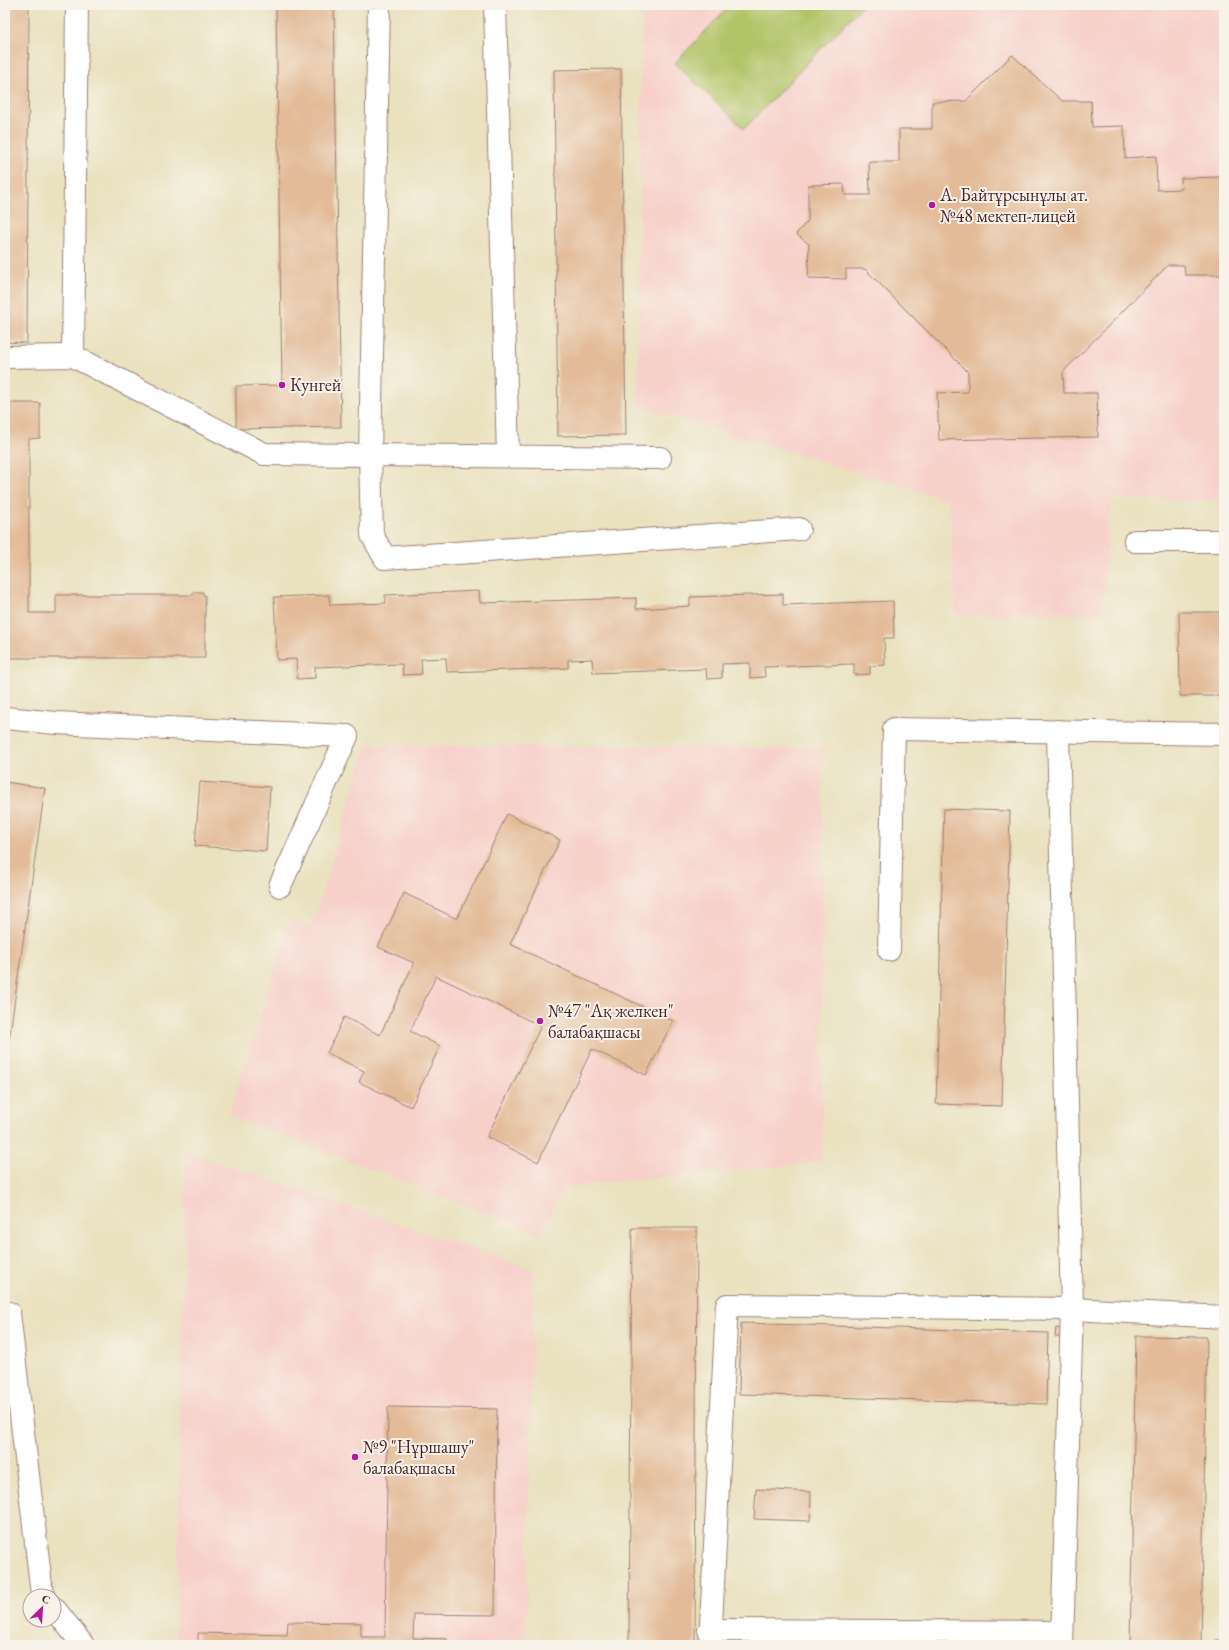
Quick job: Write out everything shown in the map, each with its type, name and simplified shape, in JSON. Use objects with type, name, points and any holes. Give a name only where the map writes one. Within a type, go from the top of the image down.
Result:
[{"type":"lane","points":[[73,356],[77,5]]},
{"type":"lane","points":[[379,5],[370,455],[372,535],[385,558],[799,529]]},
{"type":"lane","points":[[495,5],[508,456]]},
{"type":"lane","points":[[5,357],[73,356],[264,454],[660,458]]},
{"type":"lane","points":[[1135,541],[1224,541]]},
{"type":"lane","points":[[5,718],[56,723],[347,736],[280,886]]},
{"type":"lane","points":[[890,950],[894,729],[1224,734]]},
{"type":"lane","points":[[1058,732],[1072,1309],[1062,1639],[710,1638],[727,1305],[1072,1309],[1224,1317]]},
{"type":"lane","points":[[9,1313],[41,1588]]},
{"type":"lane","points":[[62,1618],[83,1645]]},
{"type":"shaded area","name":"А. Байтұрсынұлы ат. №48 мектеп-лицей","points":[[642,5],[1224,5],[1224,501],[1112,499],[1102,614],[956,615],[949,500],[638,406]]},
{"type":"shaded area","name":"№47 \"Ақ желкен\" балабақшасы","points":[[367,745],[823,748],[822,1162],[564,1187],[541,1234],[229,1115],[291,920],[312,927]]},
{"type":"shaded area","name":"№9 \"Нұршашу\" балабақшасы","points":[[186,1151],[534,1270],[526,1645],[176,1645]]},
{"type":"green space","points":[[730,5],[863,5],[744,129],[675,63]]},
{"type":"building","points":[[5,5],[29,5],[27,343],[5,342]]},
{"type":"building","points":[[276,5],[334,5],[341,427],[236,429],[236,386],[282,385]]},
{"type":"building","points":[[1012,55],[1062,101],[1091,101],[1092,127],[1124,126],[1125,158],[1156,156],[1157,190],[1182,189],[1181,178],[1222,177],[1224,275],[1185,275],[1184,265],[1168,265],[1063,372],[1064,393],[1097,393],[1098,437],[939,440],[937,393],[968,392],[968,372],[865,269],[846,269],[846,279],[808,278],[809,244],[796,234],[808,221],[808,185],[844,184],[845,195],[870,195],[869,162],[899,162],[899,129],[932,129],[932,102],[966,101]]},
{"type":"building","points":[[621,69],[626,435],[558,436],[554,70]]},
{"type":"building","points":[[5,403],[40,403],[40,438],[29,439],[29,613],[56,613],[56,595],[193,595],[193,592],[203,592],[203,595],[205,595],[205,658],[5,658]]},
{"type":"building","points":[[479,591],[480,603],[636,598],[636,609],[690,606],[690,597],[783,594],[783,605],[893,601],[894,638],[884,638],[885,665],[870,666],[870,674],[854,675],[854,664],[764,667],[765,677],[750,678],[750,663],[722,664],[722,678],[707,679],[706,669],[593,673],[592,659],[568,660],[568,668],[447,672],[446,658],[421,659],[422,674],[403,675],[402,664],[315,667],[315,678],[297,679],[296,659],[277,660],[274,597],[329,595],[330,605],[386,603],[385,595]]},
{"type":"building","points":[[1179,612],[1224,612],[1224,696],[1180,696]]},
{"type":"building","points":[[5,782],[45,788],[6,1061],[5,1060]]},
{"type":"building","points":[[200,782],[270,787],[266,851],[195,846]]},
{"type":"building","points":[[944,809],[1010,811],[1002,1106],[936,1104]]},
{"type":"building","points":[[507,814],[560,840],[510,944],[673,1021],[646,1075],[592,1049],[538,1162],[487,1137],[541,1026],[436,976],[410,1031],[440,1046],[411,1107],[359,1082],[364,1071],[327,1053],[344,1017],[380,1035],[414,963],[378,947],[404,893],[457,919]]},
{"type":"building","points":[[632,1228],[697,1228],[695,1645],[629,1645]]},
{"type":"building","points":[[741,1323],[1048,1333],[1046,1404],[739,1394]]},
{"type":"building","points":[[1056,1328],[1062,1329],[1062,1337],[1055,1337]]},
{"type":"building","points":[[1136,1336],[1207,1337],[1201,1645],[1130,1645]]},
{"type":"building","points":[[388,1407],[497,1409],[495,1615],[414,1614],[413,1638],[447,1639],[447,1645],[198,1645],[198,1633],[287,1635],[288,1622],[361,1623],[361,1637],[385,1637]]},
{"type":"building","points":[[756,1489],[811,1492],[810,1521],[754,1519]]},
{"type":"building","points":[[1216,1640],[1224,1640],[1224,1645],[1216,1645]]},
{"type":"place","name":"А. Байтұрсынұлы ат. №48 мектеп-лицей","points":[[932,205]]},
{"type":"place","name":"Кунгей","points":[[282,385]]},
{"type":"place","name":"№47 \"Ақ желкен\" балабақшасы","points":[[540,1021]]},
{"type":"place","name":"№9 \"Нұршашу\" балабақшасы","points":[[355,1457]]}]
